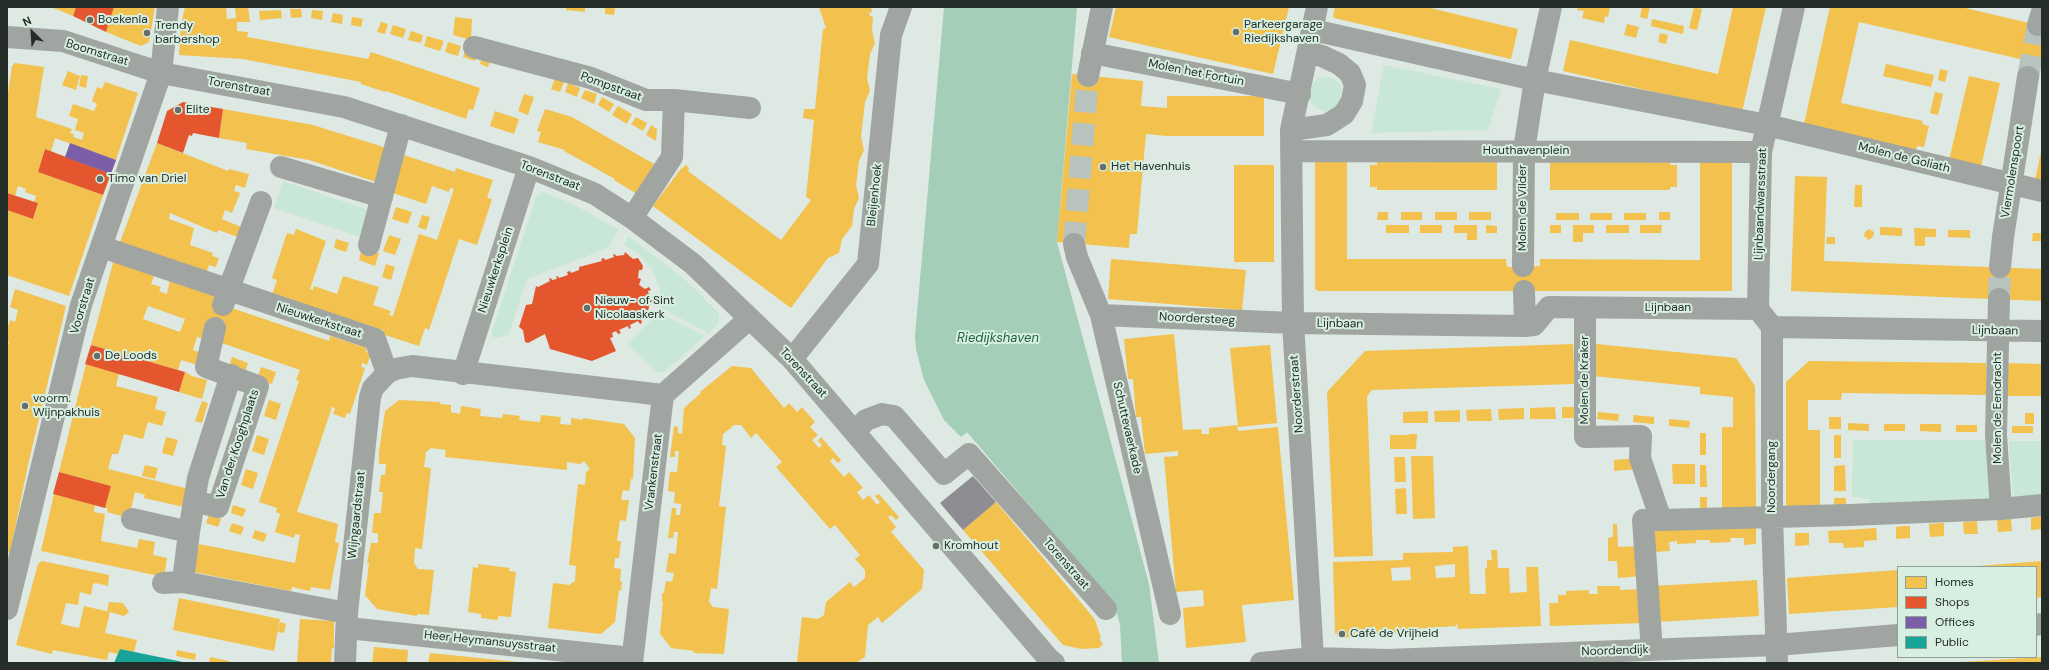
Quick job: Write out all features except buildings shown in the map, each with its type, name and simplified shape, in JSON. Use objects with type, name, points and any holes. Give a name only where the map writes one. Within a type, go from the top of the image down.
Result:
[{"type":"street","name":"Voorstraat","points":[[7,609],[81,305],[161,73],[168,7]]},
{"type":"street","name":"Bleijenhoek","points":[[792,359],[868,264],[891,35],[901,7]]},
{"type":"street","points":[[1088,76],[1102,7]]},
{"type":"street","name":"Noorderstraat","points":[[1314,658],[1293,323],[1291,140],[1317,7]]},
{"type":"street","name":"Molen de Vilder","points":[[1523,266],[1524,150],[1551,7]]},
{"type":"street","name":"Lijnbaandwarsstraat","points":[[1758,309],[1761,152],[1794,7]]},
{"type":"street","points":[[1313,30],[1536,80],[1767,125]]},
{"type":"street","name":"Boomstraat","points":[[7,37],[63,42],[161,73]]},
{"type":"street","name":"Pompstraat","points":[[474,47],[591,78],[646,100],[674,100],[750,108]]},
{"type":"street","name":"Molen het Fortuin","points":[[1092,53],[1300,94]]},
{"type":"street","points":[[1291,140],[1327,125],[1344,114],[1352,101],[1355,85],[1350,73],[1339,64],[1322,56],[1308,53]]},
{"type":"street","name":"Torenstraat","points":[[161,73],[344,107],[529,167],[596,194],[632,218],[693,264],[792,359],[1048,658],[1054,663]]},
{"type":"street","name":"Viermolenspoort","points":[[2000,267],[2003,237],[2028,77]]},
{"type":"street","points":[[632,218],[672,157],[674,100]]},
{"type":"street","points":[[369,245],[401,125]]},
{"type":"street","name":"Molen de Goliath","points":[[1767,125],[2042,191]]},
{"type":"street","name":"Houthavenplein","points":[[1291,140],[1524,150],[1761,152]]},
{"type":"street","points":[[281,167],[382,197]]},
{"type":"street","name":"Nieuwkerksplein","points":[[463,374],[529,167]]},
{"type":"street","points":[[226,298],[261,202]]},
{"type":"street","name":"Schuttevaerkade","points":[[1074,244],[1077,257],[1101,315],[1170,614]]},
{"type":"street","name":"Nieuwkerkstraat","points":[[102,247],[226,298],[375,339],[387,373]]},
{"type":"street","points":[[1524,291],[1525,326]]},
{"type":"street","points":[[1998,331],[1999,299]]},
{"type":"street","name":"Lijnbaan","points":[[1293,323],[1525,326],[1534,325],[1549,307],[1758,309]]},
{"type":"street","name":"Molen de Kraker","points":[[1585,308],[1585,437],[1641,436],[1640,458],[1661,520]]},
{"type":"street","points":[[1758,309],[1772,327]]},
{"type":"street","name":"Noordersteeg","points":[[1101,315],[1293,323]]},
{"type":"street","points":[[387,373],[399,368],[412,366],[463,374],[663,395],[749,319]]},
{"type":"street","name":"Lijnbaan","points":[[1772,327],[2042,331]]},
{"type":"street","name":"Noordergang","points":[[1772,327],[1772,518],[1776,644]]},
{"type":"street","name":"Van der Kooghplaats","points":[[194,501],[218,507],[258,386],[206,367],[215,328]]},
{"type":"street","name":"Molen de Eendracht","points":[[1998,331],[1996,435],[2001,509]]},
{"type":"street","name":"Wijngaardstraat","points":[[345,663],[370,397],[373,388],[387,373]]},
{"type":"street","points":[[132,519],[189,532],[198,478],[231,375]]},
{"type":"street","name":"Vrankenstraat","points":[[632,660],[663,395]]},
{"type":"street","name":"Torenstraat","points":[[855,432],[866,420],[882,414],[894,416],[944,474],[969,454],[1106,609]]},
{"type":"street","points":[[1651,637],[1644,520],[1772,518],[2042,506]]},
{"type":"street","name":"Heer Heymansuysstraat","points":[[189,532],[173,582],[348,620],[632,660]]},
{"type":"street","name":"Noordendijk","points":[[1261,663],[1314,658],[1388,661],[1776,644],[1897,635]]},
{"type":"shaded area","points":[[1384,65],[1501,89],[1488,130],[1371,133]]},
{"type":"shaded area","points":[[1323,77],[1329,77],[1338,82],[1342,88],[1342,100],[1338,106],[1329,111],[1323,111],[1314,106],[1309,97],[1309,91],[1314,82]]},
{"type":"shaded area","points":[[283,181],[374,212],[364,238],[274,208]]},
{"type":"shaded area","points":[[543,192],[573,204],[619,230],[608,248],[527,279],[509,334],[498,338],[493,337],[492,332],[536,197]]},
{"type":"shaded area","points":[[628,236],[682,277],[700,294],[719,314],[719,323],[708,333],[660,307],[660,288],[652,269],[639,254],[624,245]]},
{"type":"shaded area","points":[[659,313],[705,336],[661,373],[656,371],[627,344]]},
{"type":"shaded area","points":[[1853,440],[1987,440],[1990,502],[1870,508],[1870,499],[1852,497]]},
{"type":"shaded area","points":[[2009,441],[2042,441],[2042,497],[2013,499]]},
{"type":"water","name":"Riedijkshaven","points":[[944,7],[1077,7],[1057,242],[1149,584],[1159,663],[1122,663],[1120,625],[1115,606],[967,432],[961,437],[944,420],[924,380],[916,349],[915,336]]},
{"type":"tunnel","points":[[2028,77],[2038,25]]},
{"type":"tunnel","points":[[1074,244],[1088,76]]},
{"type":"tunnel","points":[[1999,299],[2000,267]]},
{"type":"place","name":"Boekenla","points":[[90,20]]},
{"type":"place","name":"Parkeergarage Riedijkshaven","points":[[1236,32]]},
{"type":"place","name":"Trendy barbershop","points":[[147,33]]},
{"type":"place","name":"Elite","points":[[178,110]]},
{"type":"place","name":"Het Havenhuis","points":[[1103,167]]},
{"type":"place","name":"Timo van Driel","points":[[100,179]]},
{"type":"place","name":"Nieuw- of Sint Nicolaaskerk","points":[[587,308]]},
{"type":"place","name":"De Loods","points":[[97,356]]},
{"type":"place","name":"voorm. Wijnpakhuis","points":[[25,406]]},
{"type":"place","name":"Kromhout","points":[[936,546]]},
{"type":"place","name":"Café de Vrijheid","points":[[1342,634]]}]
